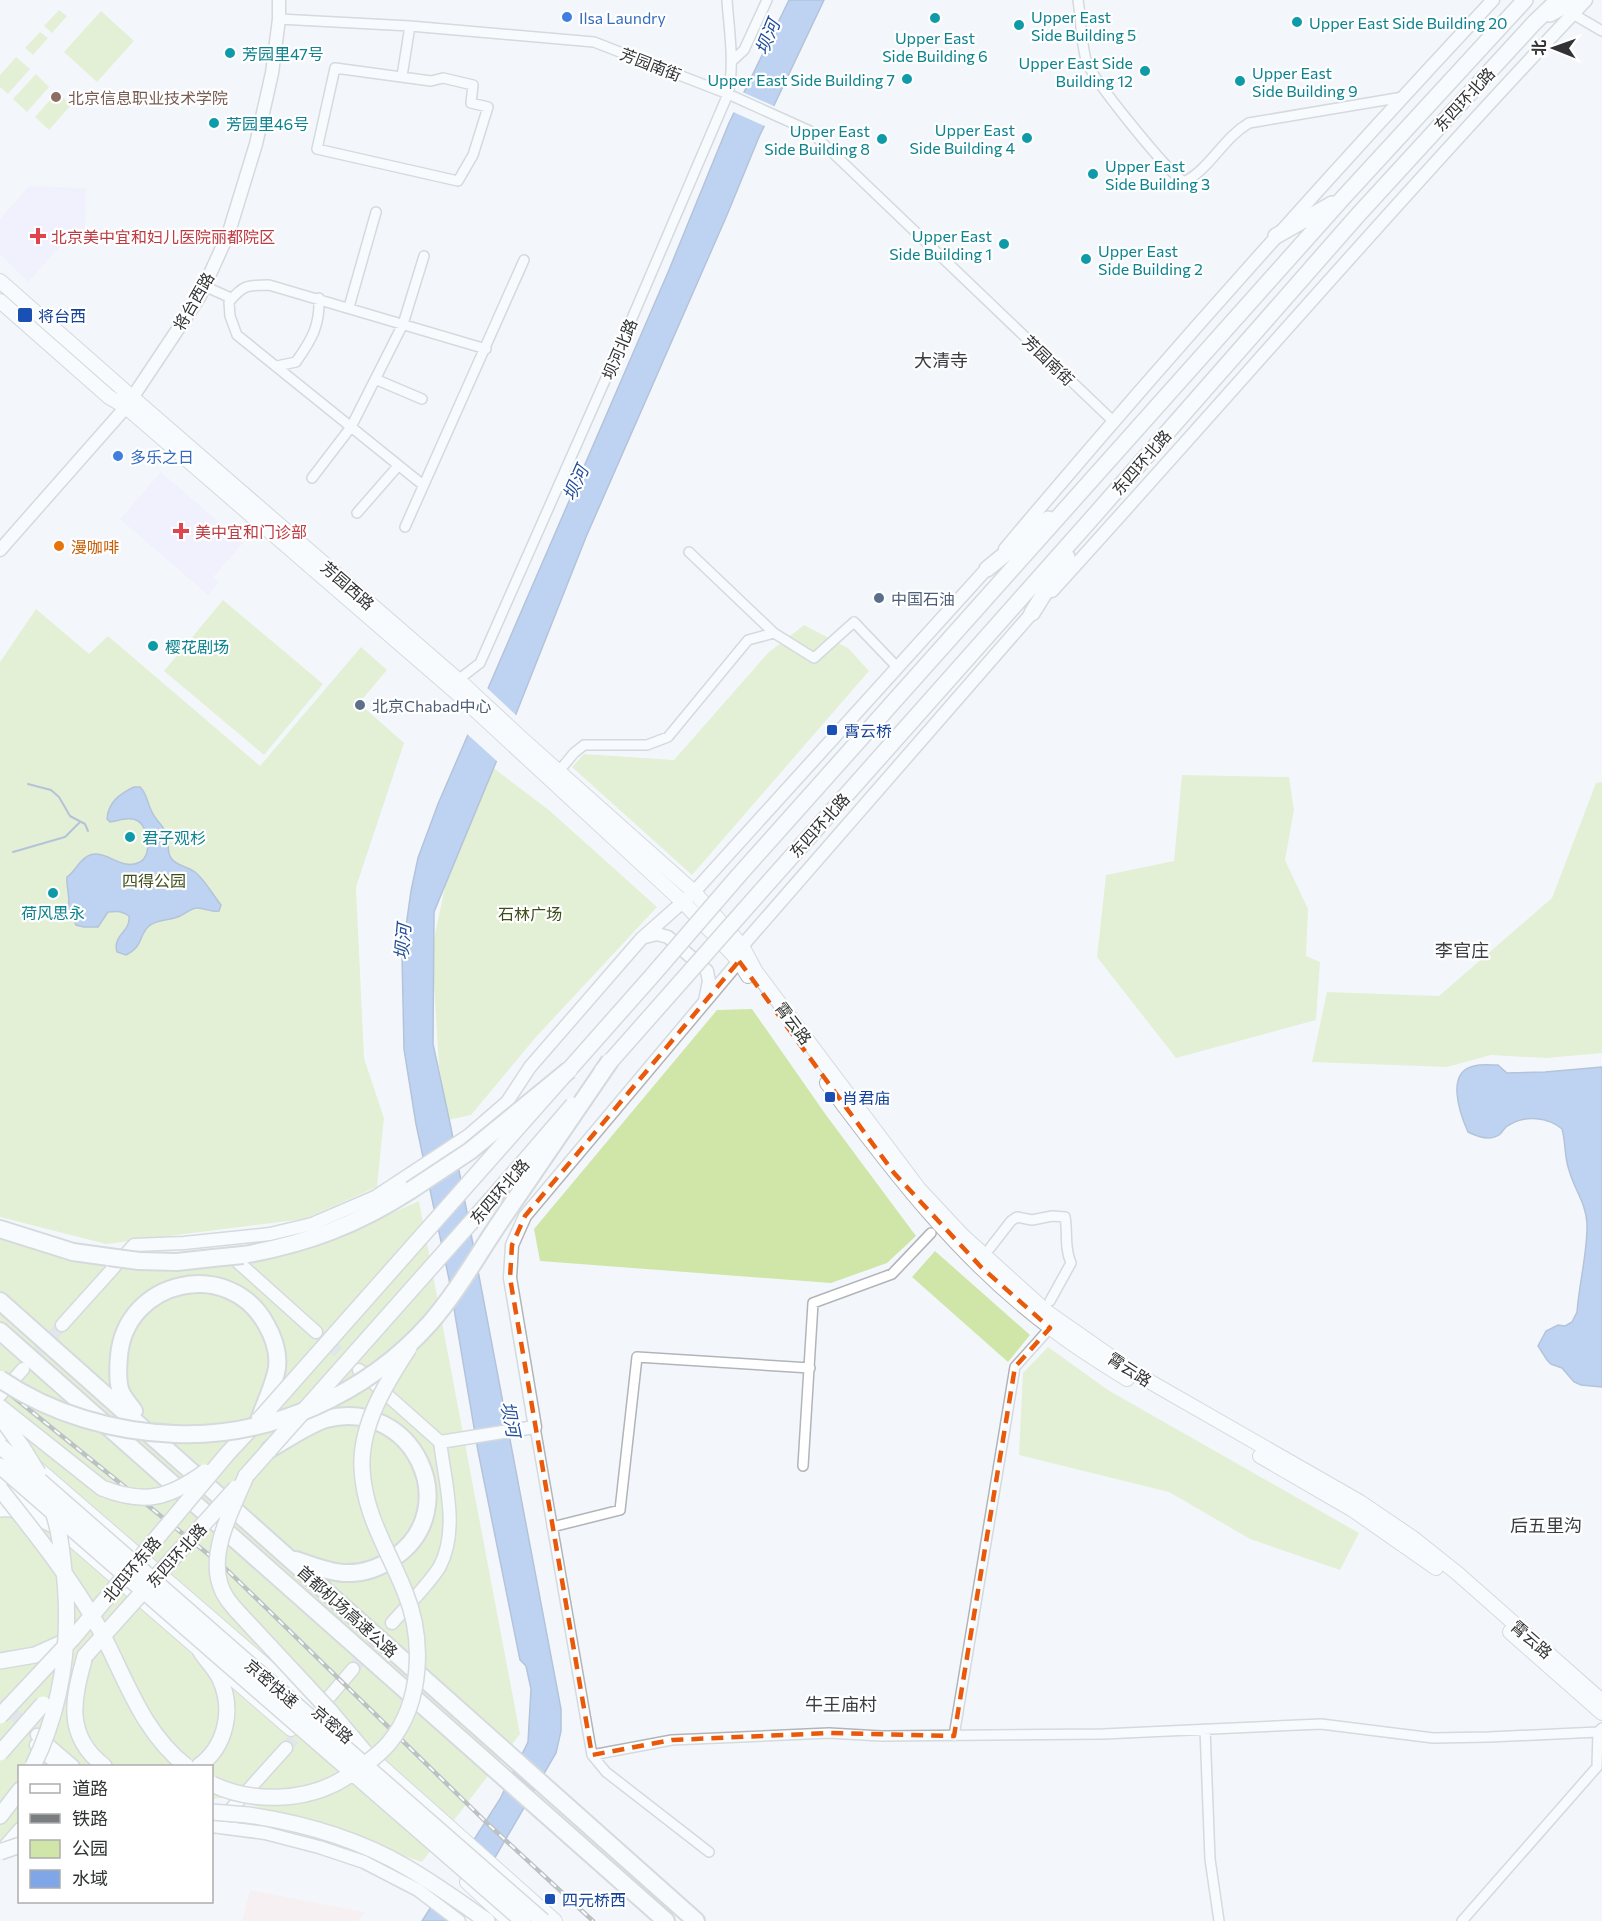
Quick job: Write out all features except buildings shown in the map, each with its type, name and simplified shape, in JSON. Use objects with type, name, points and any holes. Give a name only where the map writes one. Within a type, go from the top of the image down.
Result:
[{"type":"highway","points":[[1502,23],[1514,0]]},
{"type":"highway","name":"东四环北路","points":[[259,1420],[739,875],[1342,199],[1525,0]]},
{"type":"highway","name":"东四环北路","points":[[85,1656],[496,1194],[610,1061],[1358,215],[1534,23],[1558,0]]},
{"type":"highway","points":[[1534,23],[1574,7]]},
{"type":"highway","points":[[1276,236],[1342,199]]},
{"type":"highway","points":[[987,569],[1088,486]]},
{"type":"highway","points":[[1032,613],[1093,517]]},
{"type":"highway","points":[[0,1379],[13,1388],[96,1423],[161,1434],[212,1433],[246,1428],[278,1421],[312,1408],[362,1381],[429,1324],[466,1275],[610,1061]]},
{"type":"highway","points":[[0,1229],[73,1252],[139,1261],[177,1262],[268,1251],[328,1234],[381,1209],[410,1183],[470,1151],[569,1070]]},
{"type":"highway","points":[[150,1434],[121,1393],[118,1367],[120,1346],[127,1326],[144,1304],[159,1293],[178,1285],[207,1285],[224,1289],[238,1295],[262,1318],[277,1347],[277,1367],[259,1420]]},
{"type":"highway","name":"首都机场高速公路","points":[[0,1301],[696,1921]]},
{"type":"highway","name":"首都机场高速公路","points":[[0,1331],[666,1921]]},
{"type":"highway","points":[[213,1784],[237,1793],[276,1798],[323,1789],[365,1764],[391,1741],[400,1725],[415,1680],[418,1656],[415,1624],[405,1590],[367,1507],[362,1466],[364,1440],[372,1414],[400,1361],[418,1334]]},
{"type":"highway","points":[[0,1407],[102,1488],[122,1496],[161,1497],[186,1486],[228,1453]]},
{"type":"highway","points":[[0,1416],[32,1462],[45,1488],[57,1521],[65,1578],[67,1633],[59,1693],[52,1720],[34,1765]]},
{"type":"highway","points":[[269,1450],[324,1420],[362,1417],[394,1430],[408,1442],[419,1459],[426,1478],[427,1496],[418,1532],[410,1545],[384,1565],[368,1571],[344,1573],[289,1558]]},
{"type":"highway","name":"北四环东路","points":[[0,1716],[73,1638],[228,1453],[259,1420]]},
{"type":"highway","name":"京密快速","points":[[0,1446],[543,1921]]},
{"type":"highway","name":"京密快速","points":[[0,1466],[524,1921]]},
{"type":"highway","points":[[246,1476],[223,1530],[217,1565],[219,1583],[226,1598],[237,1611],[330,1703],[363,1750]]},
{"type":"highway","points":[[0,1489],[54,1558],[98,1627],[146,1721],[163,1745],[184,1765]]},
{"type":"highway","points":[[0,1509],[9,1508],[27,1513],[57,1527]]},
{"type":"highway","points":[[0,1661],[34,1655],[73,1638]]},
{"type":"highway","points":[[201,1652],[220,1679],[226,1701],[227,1722],[218,1747],[201,1765]]},
{"type":"highway","points":[[0,1753],[85,1656]]},
{"type":"highway","points":[[85,1656],[73,1708],[76,1727],[84,1745],[93,1758],[102,1765]]},
{"type":"highway","points":[[0,1816],[18,1793]]},
{"type":"highway","points":[[213,1821],[248,1815],[277,1819],[339,1837],[379,1853],[421,1884],[482,1918]]},
{"type":"highway","points":[[0,1852],[18,1846]]},
{"type":"main road","name":"芳园西路","points":[[0,280],[129,403],[460,687],[684,903]]},
{"type":"main road","name":"芳园西路","points":[[0,301],[109,397],[129,403]]},
{"type":"main road","name":"芳园西路","points":[[519,743],[559,771],[694,892]]},
{"type":"main road","name":"霄云路","points":[[694,892],[742,946],[756,972],[919,1189],[1000,1272],[1047,1312],[1132,1372],[1360,1502],[1413,1538],[1602,1701]]},
{"type":"main road","name":"霄云路","points":[[684,903],[739,961],[751,981],[902,1182],[940,1226],[981,1267],[1050,1328],[1142,1389],[1353,1510],[1405,1545],[1452,1581],[1602,1713]]},
{"type":"main road","name":"京密路","points":[[0,1436],[363,1750],[555,1921]]},
{"type":"main road","name":"京密路","points":[[0,1477],[428,1847],[509,1921]]},
{"type":"street","name":"坝河北路","points":[[460,687],[480,663],[731,95],[727,0]]},
{"type":"street","points":[[731,62],[744,50],[767,0]]},
{"type":"street","points":[[1078,0],[1086,60],[1097,80],[1177,178],[1184,182],[1196,173],[1234,133],[1249,123],[1403,97]]},
{"type":"street","points":[[62,1325],[134,1245],[214,1241],[270,1234],[312,1224],[410,1183],[507,1101],[530,1067],[642,939],[684,903],[898,668],[1276,236],[1493,0]]},
{"type":"street","name":"东四环北路","points":[[535,1427],[510,1278],[512,1245],[525,1216],[704,1005],[739,961],[742,946],[1032,613],[1574,7],[1586,0]]},
{"type":"street","name":"将台西路","points":[[0,550],[129,403],[204,286],[229,232],[256,144],[272,73],[279,19],[278,1]]},
{"type":"street","points":[[1574,7],[1602,31]]},
{"type":"street","name":"芳园南街","points":[[279,19],[410,26],[594,42],[789,120],[810,131],[1113,421]]},
{"type":"street","points":[[402,76],[410,26]]},
{"type":"street","points":[[335,68],[402,76],[431,81],[442,78],[473,85],[471,103],[488,107],[473,155],[458,181],[317,149],[335,68]]},
{"type":"street","points":[[349,307],[376,212]]},
{"type":"street","points":[[312,478],[351,427],[403,324],[424,256]]},
{"type":"street","points":[[405,526],[524,260]]},
{"type":"street","points":[[423,485],[237,335],[228,302],[238,290],[252,285],[269,285],[486,349]]},
{"type":"street","points":[[204,286],[231,298]]},
{"type":"street","points":[[277,366],[296,362],[313,337],[320,314],[319,298]]},
{"type":"street","points":[[375,379],[422,399]]},
{"type":"street","points":[[357,513],[398,466]]},
{"type":"street","points":[[689,552],[774,633],[814,658],[854,622],[898,668]]},
{"type":"street","points":[[559,771],[584,745],[646,744],[668,737],[748,640],[774,633]]},
{"type":"street","points":[[642,939],[657,934],[668,937],[706,971],[709,981],[704,1005]]},
{"type":"street","points":[[990,1248],[1011,1221],[1017,1217],[1032,1220],[1052,1216],[1065,1217],[1068,1232],[1066,1252],[1071,1263],[1050,1301]]},
{"type":"street","points":[[804,1466],[813,1303],[892,1274],[931,1233]]},
{"type":"street","points":[[214,1241],[316,1332]]},
{"type":"street","points":[[954,1736],[1015,1366],[1050,1328]]},
{"type":"street","points":[[552,1527],[620,1510],[637,1357],[810,1368]]},
{"type":"street","points":[[0,1395],[23,1369]]},
{"type":"street","points":[[359,1370],[440,1442],[448,1508],[449,1544],[439,1567],[392,1623]]},
{"type":"street","points":[[440,1442],[535,1427],[592,1755],[606,1772],[709,1852]]},
{"type":"street","points":[[330,1703],[353,1669]]},
{"type":"street","points":[[592,1755],[672,1740],[830,1733],[881,1736],[1103,1734],[1322,1724],[1433,1738],[1500,1737],[1600,1730],[1597,1767],[1462,1921]]},
{"type":"street","points":[[1205,1729],[1210,1859],[1219,1921]]},
{"type":"street","points":[[57,1765],[34,1737],[70,1765]]},
{"type":"street","points":[[213,1821],[286,1748]]},
{"type":"street","points":[[213,1821],[319,1847],[421,1884],[459,1921]]},
{"type":"street","points":[[0,1852],[18,1830]]},
{"type":"highlighted area","points":[[739,961],[894,1173],[981,1267],[1050,1328],[1015,1367],[954,1736],[829,1733],[672,1740],[592,1755],[510,1278],[512,1245],[525,1216]]},
{"type":"shaded area","name":"北京美中宜和妇儿医院丽都院区","points":[[29,186],[86,188],[85,232],[66,240],[28,282],[0,254],[0,219]]},
{"type":"shaded area","name":"美中宜和门诊部","points":[[161,472],[243,543],[213,577],[219,582],[208,595],[120,519]]},
{"type":"shaded area","points":[[250,1890],[365,1912],[359,1921],[242,1921]]},
{"type":"green space","points":[[59,10],[67,16],[52,33],[44,26]]},
{"type":"green space","points":[[101,11],[134,41],[97,82],[64,52]]},
{"type":"green space","points":[[40,32],[48,38],[33,55],[25,48]]},
{"type":"green space","points":[[16,57],[30,69],[8,94],[0,87],[0,75]]},
{"type":"green space","points":[[36,74],[49,87],[27,112],[13,99]]},
{"type":"green space","points":[[57,92],[71,105],[49,130],[35,117]]},
{"type":"green space","points":[[223,600],[323,684],[264,755],[164,671]]},
{"type":"green space","name":"四得公园","points":[[36,609],[89,654],[108,636],[260,766],[361,647],[387,670],[359,703],[404,743],[356,887],[364,1058],[384,1118],[377,1187],[304,1219],[106,1244],[0,1217],[0,662]]},
{"type":"green space","points":[[804,625],[848,648],[869,671],[692,875],[572,767],[584,754],[674,760],[768,653]]},
{"type":"green space","name":"石林广场","points":[[487,763],[550,811],[657,907],[536,1037],[471,1115],[448,1120],[439,1067],[432,948],[450,864]]},
{"type":"green space","points":[[1182,775],[1289,777],[1294,810],[1285,860],[1308,909],[1306,956],[1320,962],[1316,1020],[1176,1058],[1097,957],[1106,875],[1174,861]]},
{"type":"green space","points":[[1602,782],[1602,1053],[1546,1058],[1491,1055],[1447,1067],[1312,1062],[1327,992],[1439,996],[1552,898],[1596,783]]},
{"type":"green space","points":[[752,1009],[826,1115],[916,1236],[887,1263],[831,1283],[540,1261],[534,1229],[717,1010]]},
{"type":"green space","points":[[419,1201],[520,1734],[422,1862],[228,1797],[213,1799],[213,1765],[18,1765],[18,1832],[0,1841],[0,1230],[100,1265],[252,1262],[326,1243]]},
{"type":"green space","points":[[935,1251],[1030,1335],[1008,1362],[912,1277]]},
{"type":"green space","points":[[1048,1347],[1108,1390],[1359,1533],[1340,1570],[1250,1539],[1169,1492],[1019,1455],[1023,1373]]},
{"type":"water","points":[[789,0],[824,0],[759,137],[586,537],[434,912],[433,1044],[561,1709],[561,1731],[556,1753],[458,1921],[422,1921],[500,1799],[528,1742],[531,1689],[526,1666],[520,1660],[478,1451],[449,1279],[416,1124],[404,1049],[402,955],[411,891],[418,858],[438,804],[669,270],[729,123]]},
{"type":"water","points":[[134,787],[142,789],[150,809],[166,832],[171,858],[199,875],[221,905],[219,911],[196,908],[176,918],[152,924],[136,948],[126,955],[117,952],[116,946],[127,926],[129,916],[120,912],[108,912],[98,927],[76,925],[68,908],[67,877],[83,859],[90,855],[102,855],[127,864],[144,859],[148,842],[142,824],[131,819],[110,822],[107,819],[115,800]]},
{"type":"water","points":[[1498,1065],[1507,1073],[1602,1067],[1602,1387],[1574,1382],[1562,1368],[1547,1360],[1538,1346],[1546,1331],[1572,1322],[1577,1312],[1586,1244],[1586,1216],[1567,1165],[1562,1129],[1550,1122],[1529,1119],[1507,1126],[1495,1137],[1483,1137],[1468,1132],[1461,1115],[1457,1094],[1460,1076],[1465,1070],[1474,1066]]},
{"type":"pier","points":[[740,91],[776,107],[767,127],[731,111]]},
{"type":"pier","points":[[486,687],[518,717],[499,763],[466,733]]},
{"type":"pier","points":[[469,1841],[495,1864],[461,1921],[451,1921],[428,1906]]},
{"type":"waterway","points":[[28,784],[51,790],[59,797],[70,816],[85,824],[88,831]]},
{"type":"waterway","points":[[13,852],[65,837],[80,822]]},
{"type":"tunnel","points":[[27,1365],[62,1325]]},
{"type":"tunnel","points":[[316,1332],[354,1366]]},
{"type":"tunnel","points":[[353,1669],[392,1623]]},
{"type":"tunnel","points":[[0,1702],[37,1735]]},
{"type":"tunnel","points":[[286,1748],[307,1723]]},
{"type":"railway","points":[[0,1386],[224,1567],[489,1825],[593,1921]]},
{"type":"place","name":"Ilsa Laundry","points":[[567,17]]},
{"type":"place","name":"Upper East Side Building 6","points":[[935,18]]},
{"type":"place","name":"Upper East Side Building 20","points":[[1297,22]]},
{"type":"place","name":"Upper East Side Building 5","points":[[1019,25]]},
{"type":"place","name":"芳园里47号","points":[[230,53]]},
{"type":"place","name":"Upper East Side Building 12","points":[[1145,71]]},
{"type":"place","name":"Upper East Side Building 7","points":[[907,79]]},
{"type":"place","name":"Upper East Side Building 9","points":[[1240,81]]},
{"type":"place","name":"北京信息职业技术学院","points":[[56,97]]},
{"type":"place","name":"芳园里46号","points":[[214,123]]},
{"type":"place","name":"Upper East Side Building 4","points":[[1027,138]]},
{"type":"place","name":"Upper East Side Building 8","points":[[882,139]]},
{"type":"place","name":"Upper East Side Building 3","points":[[1093,174]]},
{"type":"place","name":"北京美中宜和妇儿医院丽都院区","points":[[38,236]]},
{"type":"place","name":"Upper East Side Building 1","points":[[1004,244]]},
{"type":"place","name":"Upper East Side Building 2","points":[[1086,259]]},
{"type":"place","name":"将台西","points":[[25,315]]},
{"type":"place","name":"多乐之日","points":[[118,456]]},
{"type":"place","name":"美中宜和门诊部","points":[[181,531]]},
{"type":"place","name":"漫咖啡","points":[[59,546]]},
{"type":"place","name":"中国石油","points":[[879,598]]},
{"type":"place","name":"樱花剧场","points":[[153,646]]},
{"type":"place","name":"北京Chabad中心","points":[[360,705]]},
{"type":"place","name":"霄云桥","points":[[832,730]]},
{"type":"place","name":"君子观杉","points":[[130,837]]},
{"type":"place","name":"荷风思永","points":[[53,893]]},
{"type":"place","name":"肖君庙","points":[[830,1097]]},
{"type":"place","name":"四元桥西","points":[[550,1899]]},
{"type":"district","name":"大清寺","points":[[941,360]]},
{"type":"district","name":"李官庄","points":[[1462,950]]},
{"type":"district","name":"后五里沟","points":[[1546,1525]]},
{"type":"district","name":"牛王庙村","points":[[841,1704]]},
{"type":"water label","name":"坝河","points":[[767,37]]},
{"type":"water label","name":"坝河","points":[[575,483]]},
{"type":"water label","name":"坝河","points":[[402,942]]},
{"type":"water label","name":"坝河","points":[[511,1419]]}]
